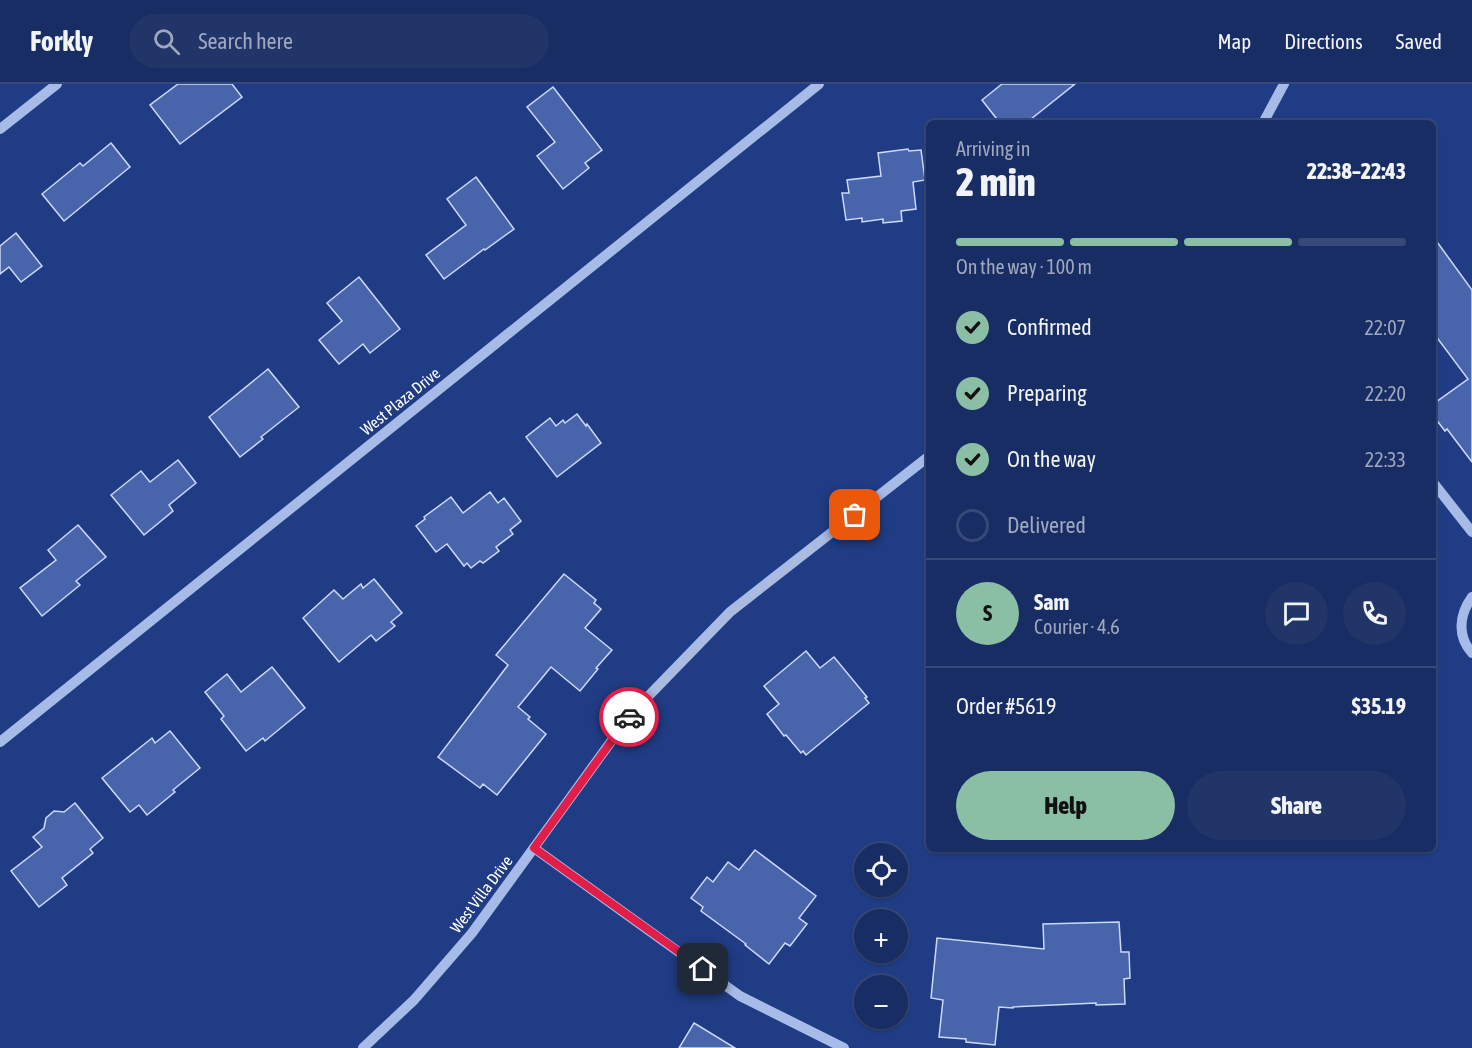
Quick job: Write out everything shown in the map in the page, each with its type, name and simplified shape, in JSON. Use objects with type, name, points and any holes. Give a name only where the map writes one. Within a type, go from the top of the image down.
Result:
[{"type":"street","points":[[0,129],[57,84]]},
{"type":"street","name":"West Plaza Drive","points":[[0,742],[819,84]]},
{"type":"street","points":[[1265,120],[1284,84]]},
{"type":"street","name":"West Villa Drive","points":[[363,1048],[414,1000],[472,933],[631,714],[730,612],[926,459]]},
{"type":"street","points":[[1436,486],[1472,532]]},
{"type":"street","points":[[1472,597],[1465,607],[1461,620],[1462,634],[1472,653]]},
{"type":"street","points":[[534,848],[740,996],[844,1048]]},
{"type":"building","points":[[178,84],[232,84],[242,97],[180,144],[150,105]]},
{"type":"building","points":[[1002,84],[1075,84],[1030,120],[998,120],[982,100]]},
{"type":"building","points":[[553,87],[602,150],[585,163],[589,168],[563,189],[537,156],[555,142],[527,107]]},
{"type":"building","points":[[111,143],[130,167],[64,221],[42,194],[80,163],[83,166]]},
{"type":"building","points":[[908,149],[909,151],[921,150],[925,180],[913,182],[916,209],[901,211],[902,221],[883,223],[883,219],[862,222],[862,218],[846,220],[842,193],[849,193],[847,180],[881,176],[878,153]]},
{"type":"building","points":[[476,177],[514,229],[444,279],[426,255],[466,225],[447,199]]},
{"type":"building","points":[[16,233],[42,266],[21,282],[9,267],[0,274],[0,246]]},
{"type":"building","points":[[1436,240],[1472,290],[1472,462],[1447,429],[1445,431],[1436,419],[1436,402],[1468,379],[1436,336]]},
{"type":"building","points":[[359,277],[400,329],[370,353],[363,344],[339,364],[319,340],[342,321],[327,303]]},
{"type":"building","points":[[268,369],[299,407],[240,457],[209,417]]},
{"type":"building","points":[[577,414],[601,443],[557,477],[526,437],[550,418],[556,426],[563,420],[565,423]]},
{"type":"building","points":[[178,460],[196,483],[169,505],[173,511],[144,535],[111,495],[141,471],[150,482]]},
{"type":"building","points":[[490,492],[498,503],[504,498],[521,521],[510,530],[513,534],[496,547],[499,551],[483,563],[480,561],[471,568],[467,563],[464,566],[447,544],[436,552],[416,526],[425,519],[424,517],[451,497],[463,513]]},
{"type":"building","points":[[78,525],[106,557],[76,581],[80,585],[42,616],[20,588],[56,560],[48,550]]},
{"type":"building","points":[[564,574],[596,600],[594,603],[601,609],[585,628],[612,650],[580,691],[551,667],[518,707],[546,734],[497,795],[483,784],[480,788],[438,757],[508,665],[496,655]]},
{"type":"building","points":[[374,579],[402,613],[391,622],[395,626],[376,641],[371,635],[339,662],[303,618],[334,590],[343,599],[361,584],[363,588]]},
{"type":"building","points":[[806,651],[820,668],[834,657],[867,697],[865,698],[869,703],[806,755],[803,751],[801,753],[786,735],[784,736],[767,714],[779,704],[764,686]]},
{"type":"building","points":[[272,667],[305,708],[265,741],[263,738],[246,751],[221,719],[224,716],[205,692],[227,674],[241,692]]},
{"type":"building","points":[[170,731],[200,768],[147,815],[139,805],[130,812],[102,778],[152,738],[155,743]]},
{"type":"building","points":[[75,803],[103,838],[90,849],[93,853],[62,878],[67,885],[39,907],[11,871],[42,847],[33,837],[44,828],[46,818],[54,811],[64,812]]},
{"type":"building","points":[[755,850],[816,896],[799,918],[807,924],[790,946],[785,943],[769,964],[701,911],[703,907],[691,898],[707,877],[713,882],[728,862],[739,870]]},
{"type":"building","points":[[1119,922],[1121,952],[1129,952],[1130,978],[1124,979],[1125,1004],[999,1007],[995,1045],[966,1042],[966,1039],[939,1037],[943,1000],[931,998],[937,938],[1044,949],[1043,924]]},
{"type":"building","points":[[694,1023],[735,1048],[679,1048]]},
{"type":"way so far","points":[[629,717],[730,612],[855,515]]},
{"type":"route","points":[[629,717],[534,848],[703,969]]}]
